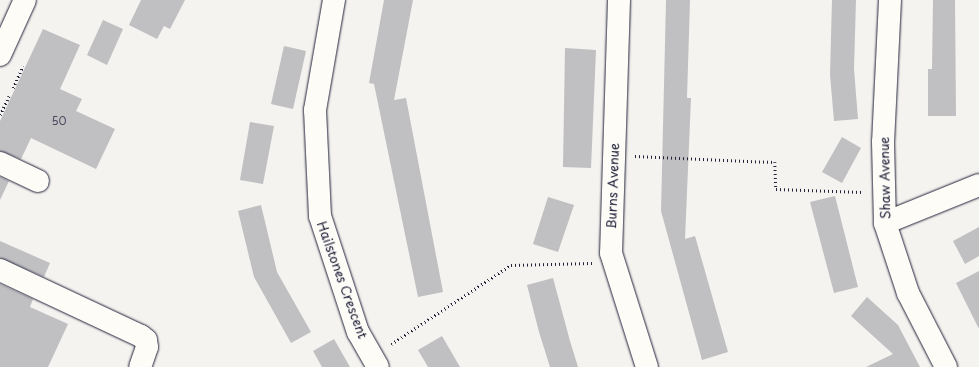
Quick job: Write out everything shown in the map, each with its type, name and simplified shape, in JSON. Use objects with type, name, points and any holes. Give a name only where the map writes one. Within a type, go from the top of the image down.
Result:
[{"type":"street","points":[[0,55],[25,0]]},
{"type":"street","name":"Hailstones Crescent","points":[[334,0],[315,110],[320,216],[358,332],[375,362]]},
{"type":"street","name":"Burns Avenue","points":[[619,0],[611,253],[647,367]]},
{"type":"street","name":"Shaw Avenue","points":[[890,0],[883,142],[885,223],[908,293],[946,367]]},
{"type":"street","points":[[0,163],[38,181]]},
{"type":"street","points":[[885,223],[979,185]]},
{"type":"street","points":[[0,270],[141,336],[146,340],[147,347],[140,367]]},
{"type":"path","points":[[13,88],[23,66]]},
{"type":"path","points":[[0,115],[9,96]]},
{"type":"path","points":[[614,155],[775,162],[776,189],[884,193]]},
{"type":"path","points":[[375,362],[511,265],[614,262]]},
{"type":"building","points":[[141,0],[185,0],[170,29],[164,26],[157,39],[129,25]]},
{"type":"building","points":[[384,0],[413,0],[394,100],[406,98],[443,292],[418,297],[374,84],[369,83]]},
{"type":"building","points":[[666,0],[690,0],[687,98],[691,98],[685,239],[695,236],[728,352],[702,360],[661,211]]},
{"type":"building","points":[[832,0],[856,0],[854,69],[858,119],[834,121],[830,75]]},
{"type":"building","points":[[933,0],[955,0],[956,116],[928,116],[928,69],[932,69]]},
{"type":"building","points":[[103,20],[123,29],[107,65],[87,55]]},
{"type":"building","points":[[43,29],[80,45],[60,89],[82,99],[76,111],[115,129],[96,169],[31,138],[21,159],[0,151],[0,121]]},
{"type":"building","points":[[284,46],[306,51],[293,109],[271,104]]},
{"type":"building","points":[[565,48],[596,50],[591,168],[563,167]]},
{"type":"building","points":[[250,122],[274,126],[263,184],[240,180]]},
{"type":"building","points":[[842,137],[861,148],[842,183],[822,172]]},
{"type":"building","points":[[0,177],[9,181],[0,200]]},
{"type":"building","points":[[835,196],[858,287],[834,293],[810,202]]},
{"type":"building","points":[[548,197],[574,205],[558,252],[533,244]]},
{"type":"building","points":[[261,205],[277,272],[311,332],[291,343],[254,277],[238,211]]},
{"type":"building","points":[[979,227],[979,256],[965,264],[953,241]]},
{"type":"building","points":[[0,241],[50,263],[44,277],[0,258]]},
{"type":"building","points":[[979,271],[979,329],[956,283]]},
{"type":"building","points":[[553,278],[578,367],[550,367],[539,332],[527,285]]},
{"type":"building","points":[[0,284],[33,299],[30,307],[68,324],[48,367],[0,367]]},
{"type":"building","points":[[867,297],[898,325],[920,367],[866,367],[893,354],[851,316]]},
{"type":"building","points":[[442,336],[460,367],[428,367],[418,350]]},
{"type":"building","points":[[334,339],[350,367],[322,367],[313,351]]}]
